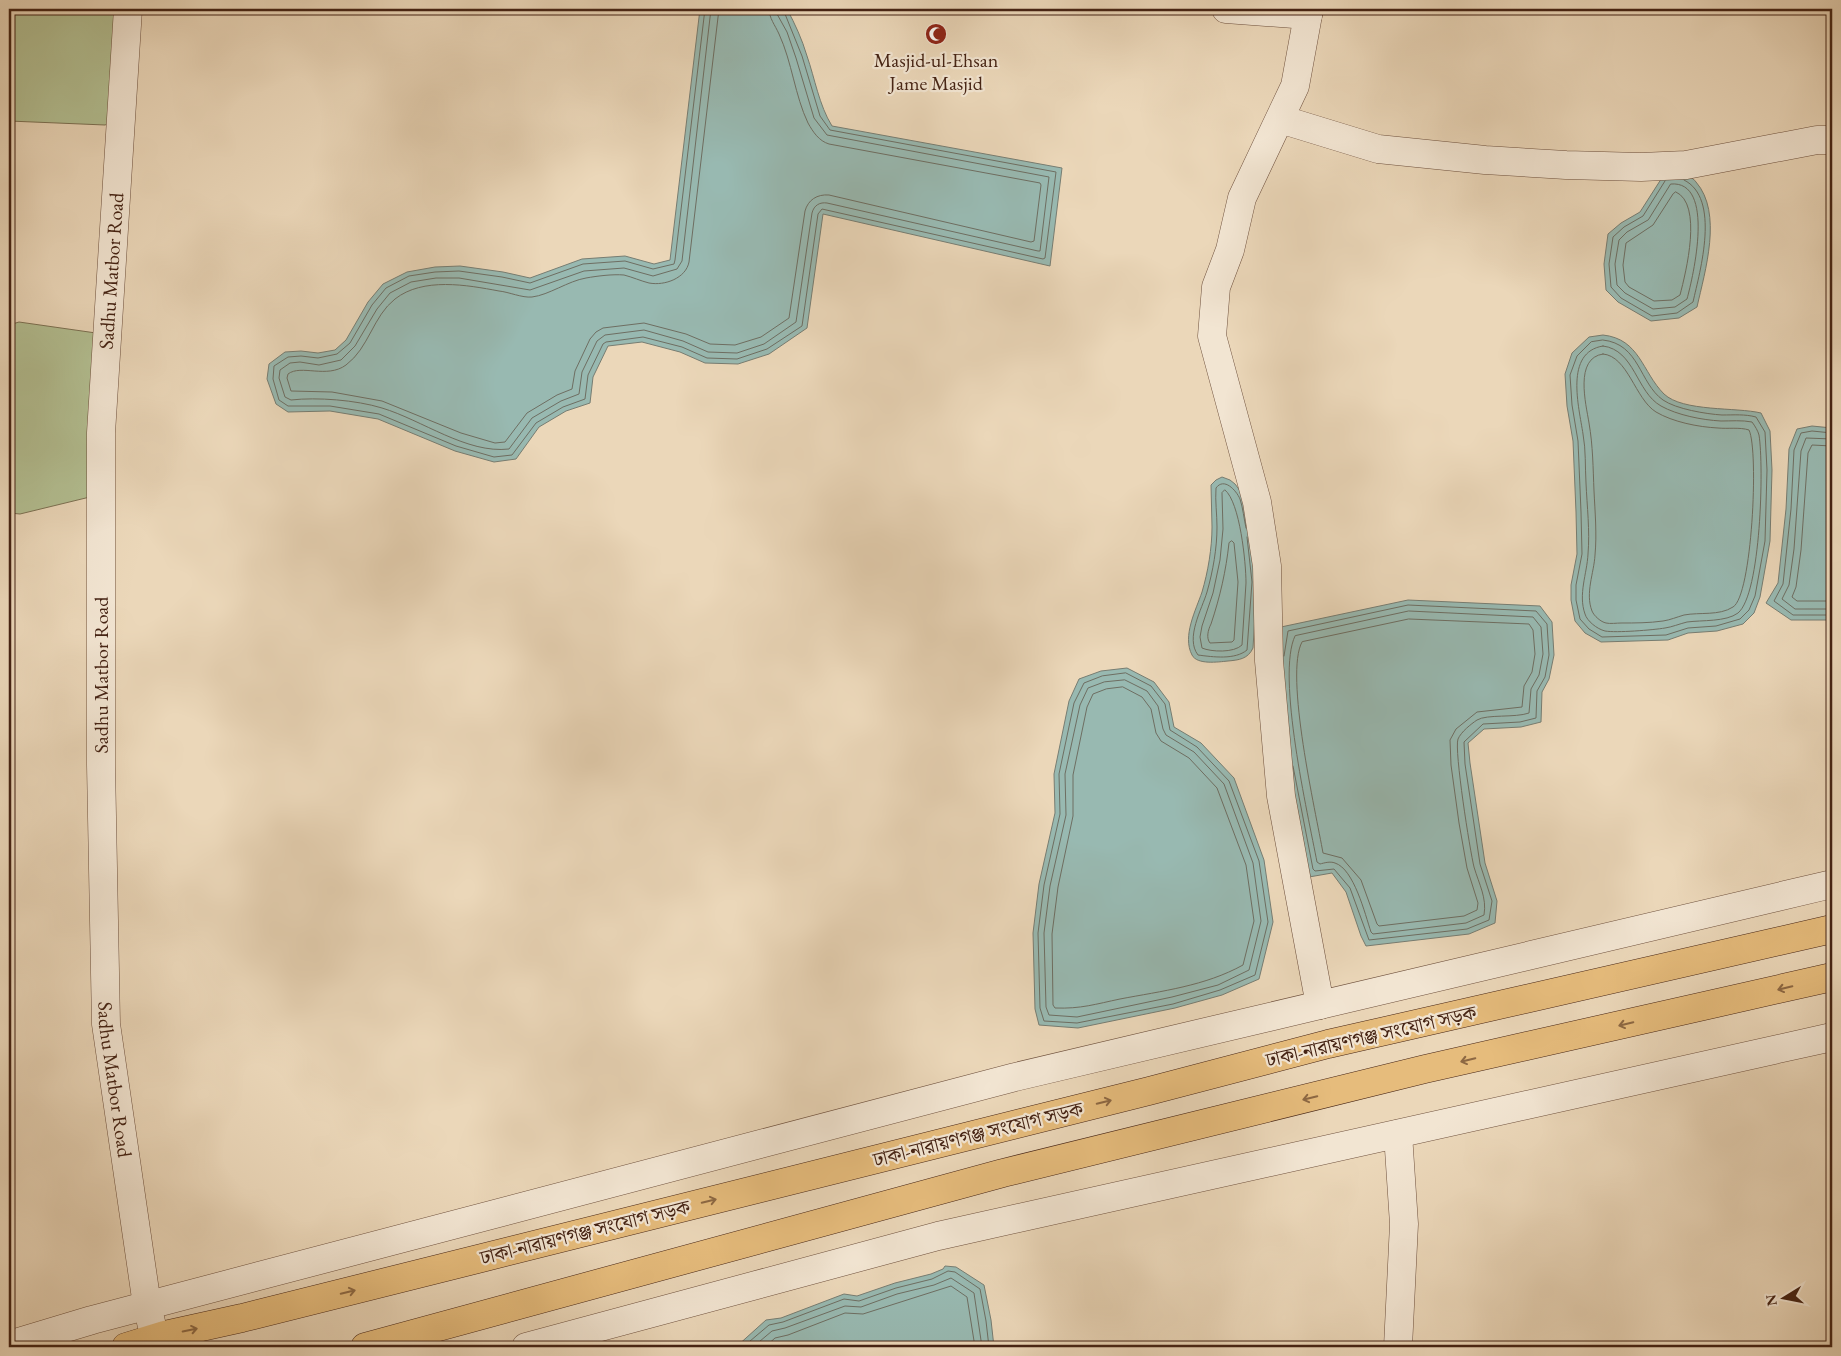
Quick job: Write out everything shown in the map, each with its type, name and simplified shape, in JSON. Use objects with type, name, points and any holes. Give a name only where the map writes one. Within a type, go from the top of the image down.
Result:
[{"type":"main road","name":"ঢাকা-নারায়ণগঞ্জ সংযোগ সড়ক","points":[[126,1347],[155,1338],[242,1318],[1149,1091],[1328,1044],[1832,929]]},
{"type":"main road","points":[[366,1347],[1003,1173],[1425,1069],[1832,977]]},
{"type":"street","name":"Sadhu Matbor Road","points":[[128,9],[101,433],[100,765],[106,1024],[148,1305],[155,1338]]},
{"type":"street","points":[[1226,9],[1307,12],[1295,86],[1242,198],[1230,250],[1216,287],[1212,336],[1257,502],[1267,566],[1269,662],[1282,796],[1320,1005]]},
{"type":"street","points":[[1280,119],[1378,149],[1486,160],[1566,165],[1640,167],[1686,165],[1817,140],[1832,140]]},
{"type":"street","points":[[9,1345],[148,1305],[1015,1077],[1832,884]]},
{"type":"street","points":[[526,1347],[938,1236],[1832,1037]]},
{"type":"street","points":[[1398,1134],[1404,1224],[1398,1347]]},
{"type":"green space","points":[[9,9],[128,9],[119,119],[105,125],[9,121]]},
{"type":"green space","points":[[19,322],[103,334],[94,496],[20,514],[9,513],[9,325]]},
{"type":"water","points":[[700,9],[787,9],[803,44],[820,101],[832,126],[1062,168],[1050,266],[823,214],[807,328],[769,354],[738,364],[705,363],[680,352],[642,342],[608,346],[593,377],[590,403],[566,411],[539,427],[516,459],[494,462],[455,451],[378,419],[330,411],[288,412],[276,404],[267,379],[269,364],[285,352],[318,353],[335,350],[346,340],[368,302],[383,284],[407,272],[435,267],[460,266],[530,278],[582,259],[625,256],[654,264],[670,260]]},
{"type":"water","points":[[1679,172],[1695,180],[1704,195],[1709,210],[1710,243],[1707,260],[1697,307],[1679,318],[1651,321],[1618,302],[1606,290],[1604,264],[1608,234],[1621,223],[1640,212],[1665,173]]},
{"type":"water","points":[[1603,335],[1625,343],[1633,350],[1664,394],[1673,400],[1696,406],[1761,413],[1770,431],[1772,470],[1770,541],[1760,597],[1754,613],[1743,624],[1717,631],[1688,633],[1668,640],[1601,642],[1585,633],[1575,621],[1571,600],[1571,585],[1577,554],[1576,512],[1573,441],[1567,406],[1565,374],[1572,353],[1589,337]]},
{"type":"water","points":[[1812,426],[1832,428],[1832,620],[1791,620],[1766,603],[1778,583],[1786,509],[1789,449],[1797,429]]},
{"type":"water","points":[[1222,477],[1235,484],[1244,496],[1257,582],[1253,648],[1249,655],[1239,659],[1203,662],[1192,655],[1188,640],[1209,560],[1212,535],[1211,485]]},
{"type":"water","points":[[1408,600],[1540,606],[1552,622],[1554,655],[1549,679],[1542,692],[1541,722],[1521,727],[1484,729],[1468,743],[1485,863],[1497,901],[1495,923],[1469,934],[1366,946],[1346,892],[1332,873],[1309,877],[1281,726],[1281,627]]},
{"type":"water","points":[[1127,668],[1154,682],[1169,702],[1174,727],[1201,743],[1234,778],[1264,860],[1273,922],[1259,979],[1222,995],[1175,1008],[1078,1028],[1039,1025],[1035,1009],[1033,933],[1039,884],[1055,813],[1054,774],[1069,701],[1079,679],[1101,671]]},
{"type":"water","points":[[945,1266],[956,1267],[984,1285],[994,1347],[736,1347],[766,1320],[781,1318],[844,1294],[857,1296],[895,1283],[931,1274],[943,1269]]},
{"type":"place","name":"Masjid-ul-Ehsan Jame Masjid","points":[[936,34]]}]
